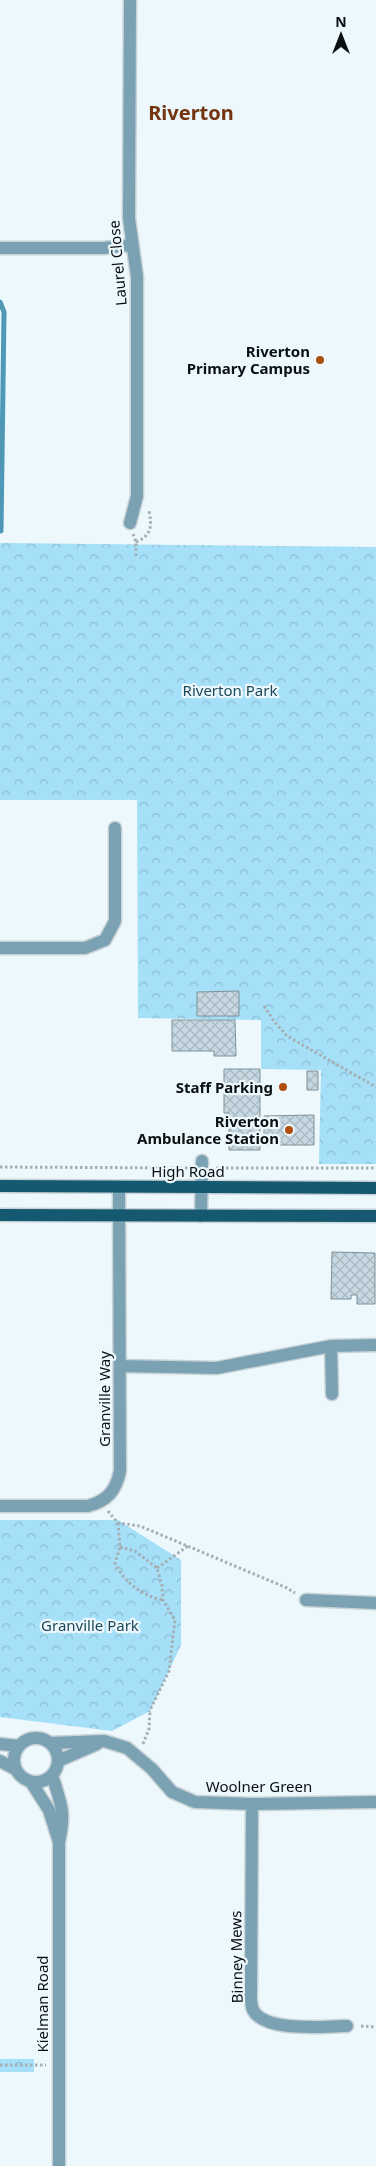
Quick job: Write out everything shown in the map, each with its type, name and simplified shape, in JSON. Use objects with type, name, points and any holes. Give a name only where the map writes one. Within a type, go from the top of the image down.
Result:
[{"type":"main road","name":"High Road","points":[[0,1186],[376,1188]]},
{"type":"main road","points":[[0,1215],[376,1216]]},
{"type":"street","name":"Laurel Close","points":[[130,0],[129,218],[137,277],[137,496],[130,523]]},
{"type":"street","points":[[0,248],[104,248],[132,245]]},
{"type":"street","points":[[0,948],[85,948],[106,940],[115,921],[115,828]]},
{"type":"street","points":[[201,1216],[202,1161]]},
{"type":"street","name":"Granville Way","points":[[108,1497],[117,1485],[120,1471],[119,1186]]},
{"type":"street","points":[[120,1366],[217,1368],[331,1346],[376,1345]]},
{"type":"street","points":[[331,1346],[332,1394]]},
{"type":"street","points":[[0,1506],[88,1506],[108,1497]]},
{"type":"street","points":[[306,1600],[376,1603]]},
{"type":"street","points":[[15,1769],[14,1756],[19,1746],[30,1739],[37,1738],[50,1743],[57,1754],[58,1762],[52,1775],[46,1780],[31,1782]]},
{"type":"street","points":[[58,1762],[104,1741]]},
{"type":"street","name":"Woolner Green","points":[[50,1743],[104,1741],[127,1748],[152,1769],[172,1792],[182,1798],[195,1802],[252,1804],[376,1802]]},
{"type":"street","points":[[0,1744],[19,1746]]},
{"type":"street","name":"Kielman Road","points":[[0,1760],[15,1769],[21,1778],[31,1782],[49,1810],[59,1842]]},
{"type":"street","name":"Kielman Road","points":[[52,1775],[64,1821],[59,1842],[59,2166]]},
{"type":"street","name":"Binney Mews","points":[[252,1804],[251,1986],[254,2010],[261,2019],[274,2024],[347,2026]]},
{"type":"path","points":[[130,523],[136,542],[136,558]]},
{"type":"path","points":[[264,1006],[287,1036],[376,1087]]},
{"type":"path","points":[[108,1497],[108,1511],[118,1523],[120,1547],[115,1563],[121,1576],[142,1592],[153,1598],[163,1600]]},
{"type":"path","points":[[118,1523],[140,1526],[287,1588],[306,1600]]},
{"type":"path","points":[[157,1568],[188,1546]]},
{"type":"path","points":[[120,1547],[135,1551],[157,1568],[162,1586],[163,1600],[175,1620],[174,1642],[169,1671],[150,1712],[149,1729],[143,1744],[135,1754]]},
{"type":"path","points":[[0,2065],[46,2066],[46,2056]]},
{"type":"green space","name":"Riverton Park","points":[[0,543],[376,547],[376,1164],[319,1164],[321,1070],[261,1069],[261,1020],[138,1018],[137,800],[0,800]]},
{"type":"green space","name":"Granville Park","points":[[0,1520],[118,1520],[181,1560],[181,1645],[150,1711],[112,1731],[0,1717]]},
{"type":"green space","points":[[0,2059],[34,2059],[34,2072],[0,2072]]},
{"type":"building","points":[[239,991],[239,1016],[197,1016],[197,992]]},
{"type":"building","points":[[172,1020],[235,1020],[236,1056],[214,1056],[214,1051],[172,1051]]},
{"type":"building","points":[[224,1069],[260,1069],[260,1150],[229,1150],[229,1113],[224,1113]]},
{"type":"building","points":[[307,1071],[318,1071],[318,1090],[307,1090]]},
{"type":"building","name":"Riverton Ambulance Station","points":[[314,1115],[314,1145],[264,1145],[264,1116]]},
{"type":"building","points":[[332,1252],[375,1253],[375,1304],[357,1304],[357,1295],[351,1295],[351,1299],[331,1299]]},
{"type":"waterway","points":[[0,302],[4,312],[1,531]]},
{"type":"tunnel","points":[[275,1116],[275,1145]]},
{"type":"place","name":"Riverton Primary Campus","points":[[320,360]]},
{"type":"place","name":"Staff Parking","points":[[283,1087]]},
{"type":"place","name":"Riverton Ambulance Station","points":[[289,1130]]},
{"type":"district","name":"Riverton","points":[[191,112]]}]
